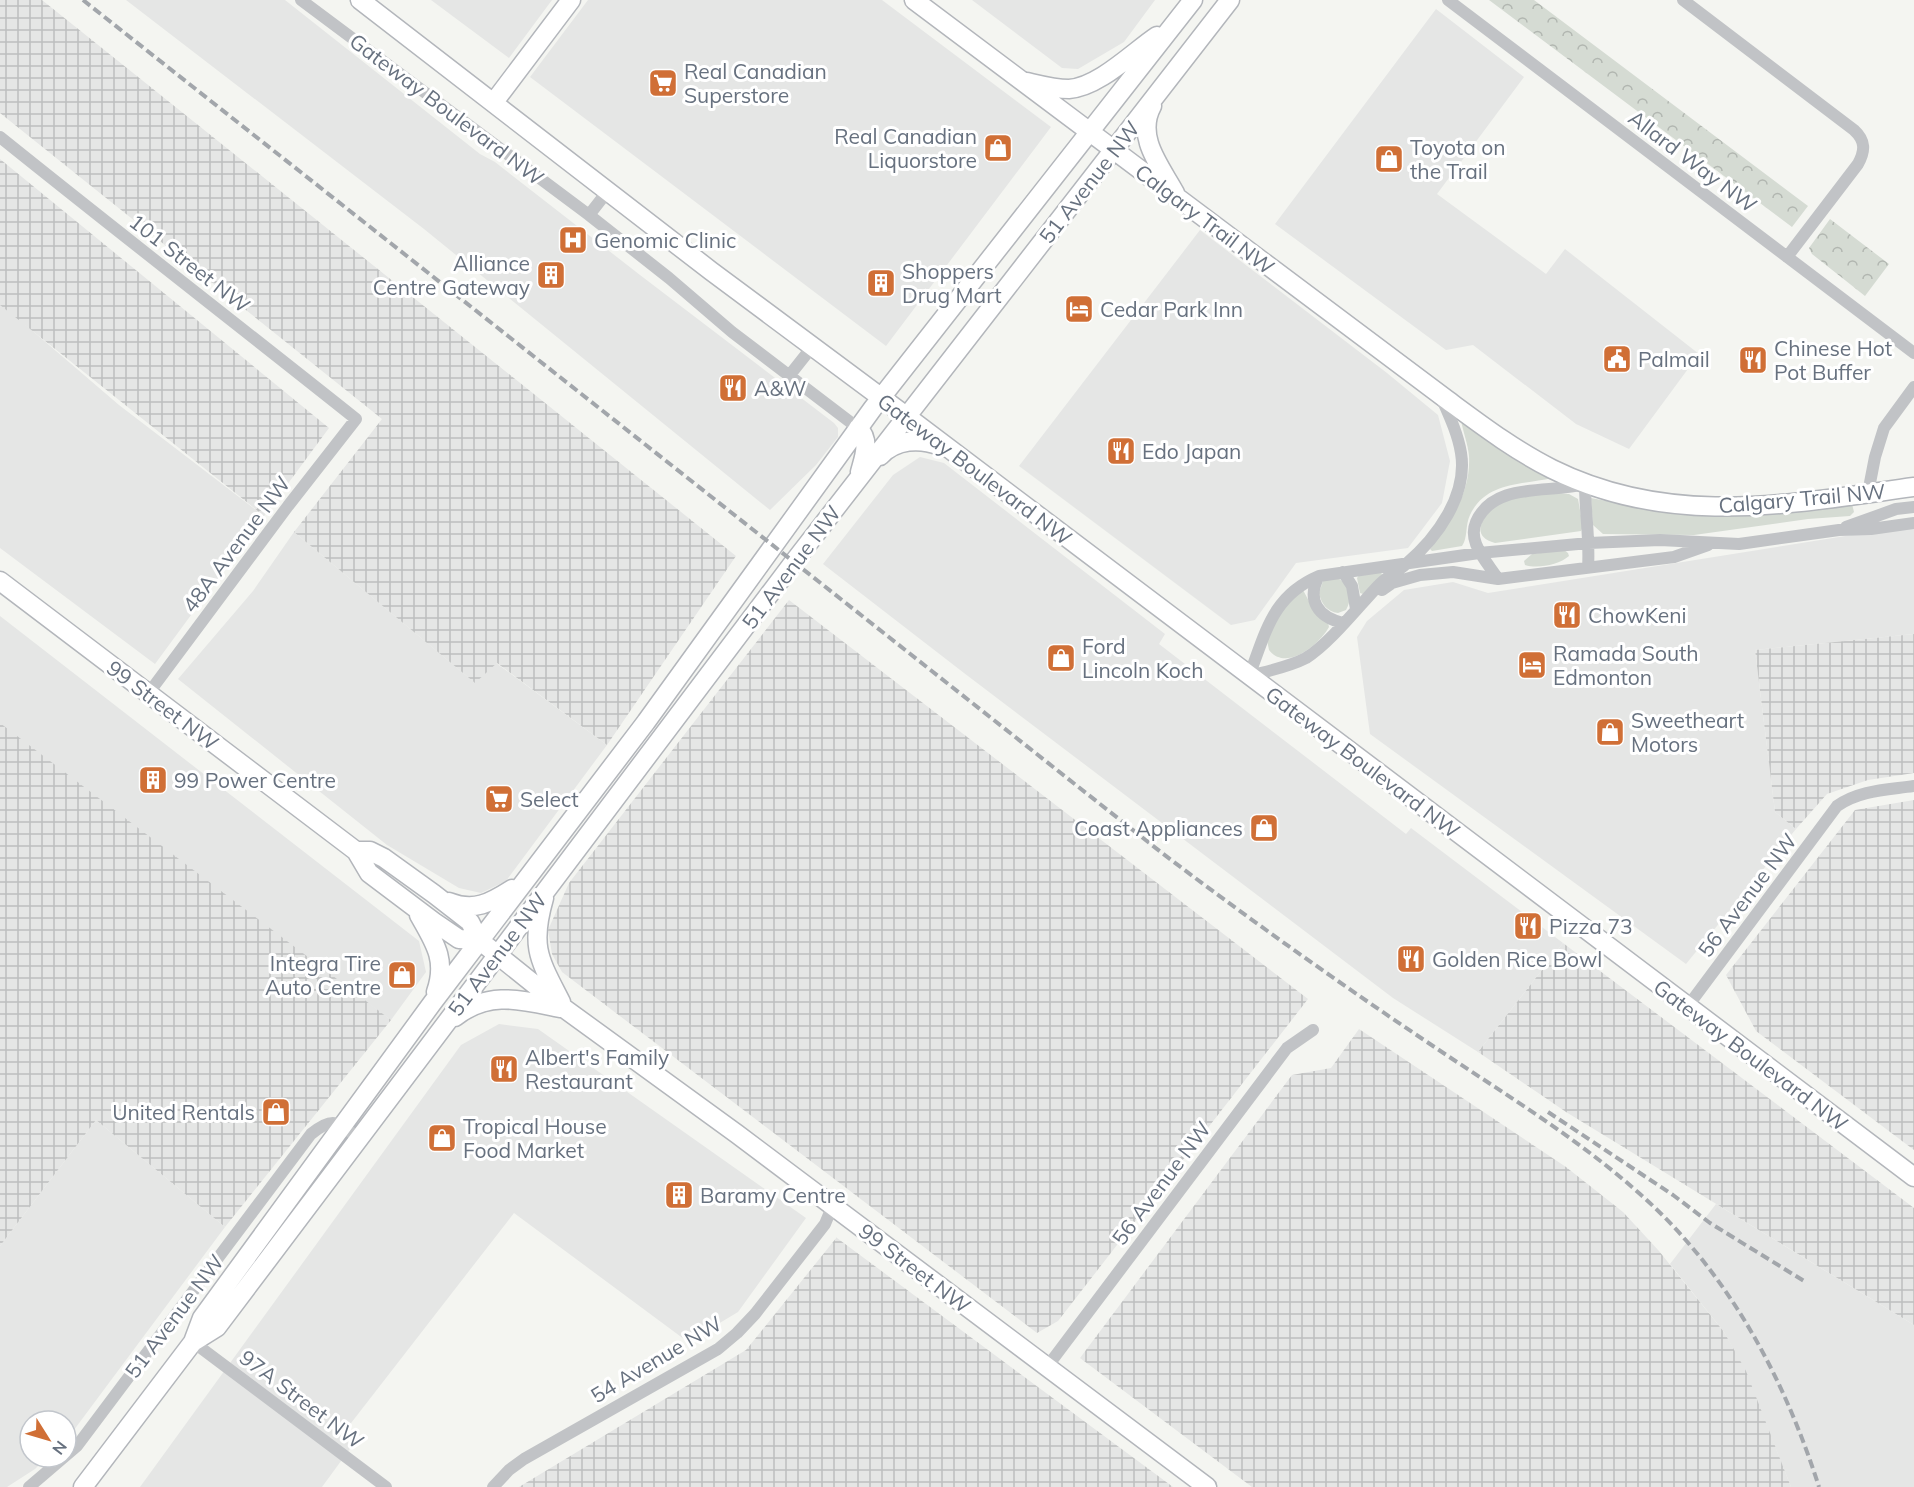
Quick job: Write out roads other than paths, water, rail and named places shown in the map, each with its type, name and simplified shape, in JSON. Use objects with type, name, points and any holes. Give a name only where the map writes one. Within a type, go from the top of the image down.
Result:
[{"type":"main road","name":"Gateway Boulevard NW","points":[[360,0],[812,347],[1914,1177]]},
{"type":"main road","points":[[494,102],[571,0]]},
{"type":"main road","name":"Calgary Trail NW","points":[[914,0],[1440,394],[1518,450],[1553,470],[1616,494],[1717,508],[1776,505],[1914,487]]},
{"type":"main road","name":"51 Avenue NW","points":[[83,1487],[194,1342],[202,1318],[432,1002],[640,729],[858,428],[1193,0]]},
{"type":"main road","name":"51 Avenue NW","points":[[194,1342],[217,1327],[787,571],[1230,0]]},
{"type":"main road","points":[[1022,81],[1065,89],[1084,85],[1114,68],[1139,47],[1171,28]]},
{"type":"main road","points":[[1162,88],[1148,114],[1146,135],[1152,151],[1178,198]]},
{"type":"main road","points":[[858,428],[864,434],[866,443],[858,480]]},
{"type":"main road","points":[[858,480],[884,453],[903,442],[928,441],[948,448]]},
{"type":"main road","name":"99 Street NW","points":[[0,581],[356,851],[369,873],[415,908],[459,939],[479,940]]},
{"type":"main road","name":"99 Street NW","points":[[356,851],[370,851],[384,858],[434,894],[470,921],[479,940],[565,1009],[656,1074],[1208,1487]]},
{"type":"main road","points":[[434,894],[461,907],[472,906],[496,900],[520,884]]},
{"type":"main road","points":[[546,890],[539,917],[538,949],[540,961],[565,1009]]},
{"type":"main road","points":[[415,908],[440,957],[440,980],[432,1002]]},
{"type":"main road","points":[[441,1028],[481,1001],[522,1000],[565,1009]]},
{"type":"street","name":"Allard Way NW","points":[[1448,0],[1914,353]]},
{"type":"street","points":[[1683,0],[1859,134],[1864,146],[1858,164],[1787,257]]},
{"type":"street","name":"Gateway Boulevard NW","points":[[305,1],[589,215],[789,376],[858,428]]},
{"type":"street","name":"101 Street NW","points":[[0,136],[119,234],[263,344],[356,419]]},
{"type":"street","points":[[589,215],[608,192]]},
{"type":"street","points":[[789,376],[812,347]]},
{"type":"street","points":[[1868,493],[1875,457],[1884,428],[1914,387]]},
{"type":"street","name":"Calgary Trail NW","points":[[1249,676],[1290,665],[1306,657],[1323,643],[1390,574],[1406,564],[1446,517],[1461,478],[1462,465],[1459,441],[1440,394]]},
{"type":"street","name":"48A Avenue NW","points":[[148,693],[356,419]]},
{"type":"street","points":[[1498,579],[1474,542],[1474,527],[1480,513],[1490,503],[1516,493],[1570,488],[1585,483],[1589,543],[1588,568]]},
{"type":"street","name":"Calgary Trail NW","points":[[1839,530],[1896,509],[1914,507]]},
{"type":"street","name":"Calgary Trail NW","points":[[1406,564],[1479,553],[1589,543],[1660,540],[1739,544],[1839,530],[1871,530],[1914,523]]},
{"type":"street","name":"Calgary Trail NW","points":[[1360,605],[1392,583],[1409,576],[1453,572],[1498,579],[1674,556],[1715,543]]},
{"type":"street","points":[[1249,676],[1269,625],[1280,605],[1299,585],[1319,576],[1406,564]]},
{"type":"street","points":[[1343,572],[1360,605]]},
{"type":"street","points":[[1319,576],[1314,595],[1318,607],[1324,616],[1343,623]]},
{"type":"street","name":"56 Avenue NW","points":[[1688,1006],[1837,806],[1865,793],[1914,786]]},
{"type":"street","name":"56 Avenue NW","points":[[1047,1367],[1287,1048],[1313,1030]]},
{"type":"street","name":"51 Avenue NW","points":[[29,1487],[77,1446],[310,1134],[322,1125],[333,1122],[342,1125]]},
{"type":"street","points":[[342,1125],[358,1138]]},
{"type":"street","name":"54 Avenue NW","points":[[493,1487],[509,1470],[524,1459],[718,1349],[737,1333],[825,1224],[832,1207]]},
{"type":"street","name":"97A Street NW","points":[[194,1342],[386,1487]]},
{"type":"railway","points":[[83,0],[1162,853],[1328,974],[1564,1134],[1640,1194],[1672,1224],[1700,1257],[1749,1328],[1789,1406],[1819,1487]]},
{"type":"railway","points":[[1548,1112],[1673,1195],[1710,1223],[1804,1281]]},
{"type":"place","name":"Real Canadian Superstore","points":[[663,83]]},
{"type":"place","name":"Real Canadian Liquorstore","points":[[998,148]]},
{"type":"place","name":"Toyota on the Trail","points":[[1389,159]]},
{"type":"place","name":"Genomic Clinic","points":[[573,240]]},
{"type":"place","name":"Alliance Centre Gateway","points":[[551,275]]},
{"type":"place","name":"Shoppers Drug Mart","points":[[881,283]]},
{"type":"place","name":"Cedar Park Inn","points":[[1079,309]]},
{"type":"place","name":"Palmail","points":[[1617,359]]},
{"type":"place","name":"Chinese Hot Pot Buffer","points":[[1753,360]]},
{"type":"place","name":"A&W","points":[[733,388]]},
{"type":"place","name":"Edo Japan","points":[[1121,451]]},
{"type":"place","name":"ChowKeni","points":[[1567,615]]},
{"type":"place","name":"Ford Lincoln Koch","points":[[1061,658]]},
{"type":"place","name":"Ramada South Edmonton","points":[[1532,665]]},
{"type":"place","name":"Sweetheart Motors","points":[[1610,732]]},
{"type":"place","name":"99 Power Centre","points":[[153,780]]},
{"type":"place","name":"Select","points":[[499,799]]},
{"type":"place","name":"Coast Appliances","points":[[1264,828]]},
{"type":"place","name":"Pizza 73","points":[[1528,926]]},
{"type":"place","name":"Golden Rice Bowl","points":[[1411,959]]},
{"type":"place","name":"Integra Tire Auto Centre","points":[[402,975]]},
{"type":"place","name":"Albert's Family Restaurant","points":[[504,1069]]},
{"type":"place","name":"United Rentals","points":[[276,1112]]},
{"type":"place","name":"Tropical House Food Market","points":[[442,1138]]},
{"type":"place","name":"Baramy Centre","points":[[679,1195]]}]
